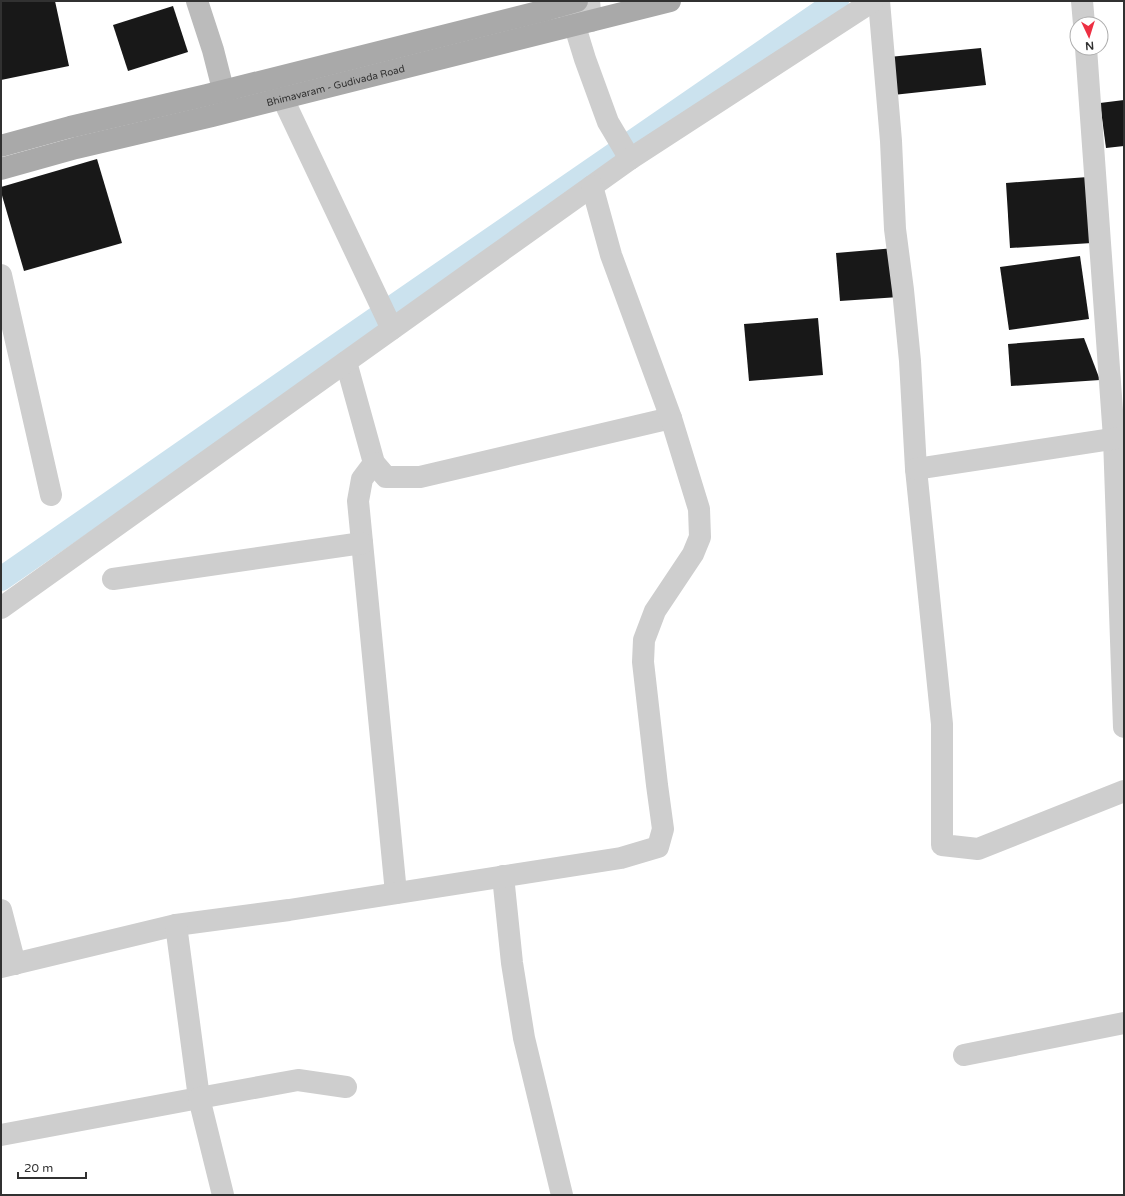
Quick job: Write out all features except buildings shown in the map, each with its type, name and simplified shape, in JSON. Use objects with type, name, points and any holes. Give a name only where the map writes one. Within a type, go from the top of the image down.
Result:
[{"type":"main road","points":[[197,1],[213,50],[229,112]]},
{"type":"main road","name":"Bhimavaram - Gudivada Road","points":[[1,169],[76,148],[282,99],[585,16],[670,1]]},
{"type":"main road","points":[[1,146],[70,127],[274,79],[546,6],[573,2]]},
{"type":"street","points":[[1,608],[346,362],[391,328],[630,159],[873,1]]},
{"type":"street","points":[[878,1],[891,141],[895,229],[910,361],[916,469],[942,724],[942,845],[978,849],[1124,792]]},
{"type":"street","points":[[1082,1],[1083,16]]},
{"type":"street","points":[[573,2],[585,16],[585,59],[608,122],[630,159]]},
{"type":"street","points":[[1087,56],[1119,437],[1124,727]]},
{"type":"street","points":[[274,79],[282,99],[391,328]]},
{"type":"street","points":[[1,910],[8,966],[176,925],[289,910],[621,858],[658,847],[663,829],[643,662],[644,640],[654,611],[693,554],[700,537],[699,509],[671,418],[611,255],[592,186]]},
{"type":"street","points":[[1,275],[51,495]]},
{"type":"street","points":[[346,362],[374,463],[386,476],[420,477],[671,418]]},
{"type":"street","points":[[916,469],[1119,437]]},
{"type":"street","points":[[374,463],[362,479],[358,502],[396,893]]},
{"type":"street","points":[[113,579],[362,543]]},
{"type":"street","points":[[503,876],[512,964],[524,1038],[562,1195]]},
{"type":"street","points":[[176,925],[199,1098],[223,1195]]},
{"type":"street","points":[[964,1055],[1124,1023]]},
{"type":"street","points":[[1,1135],[298,1080],[346,1087]]},
{"type":"waterway","points":[[1,579],[837,1]]}]
